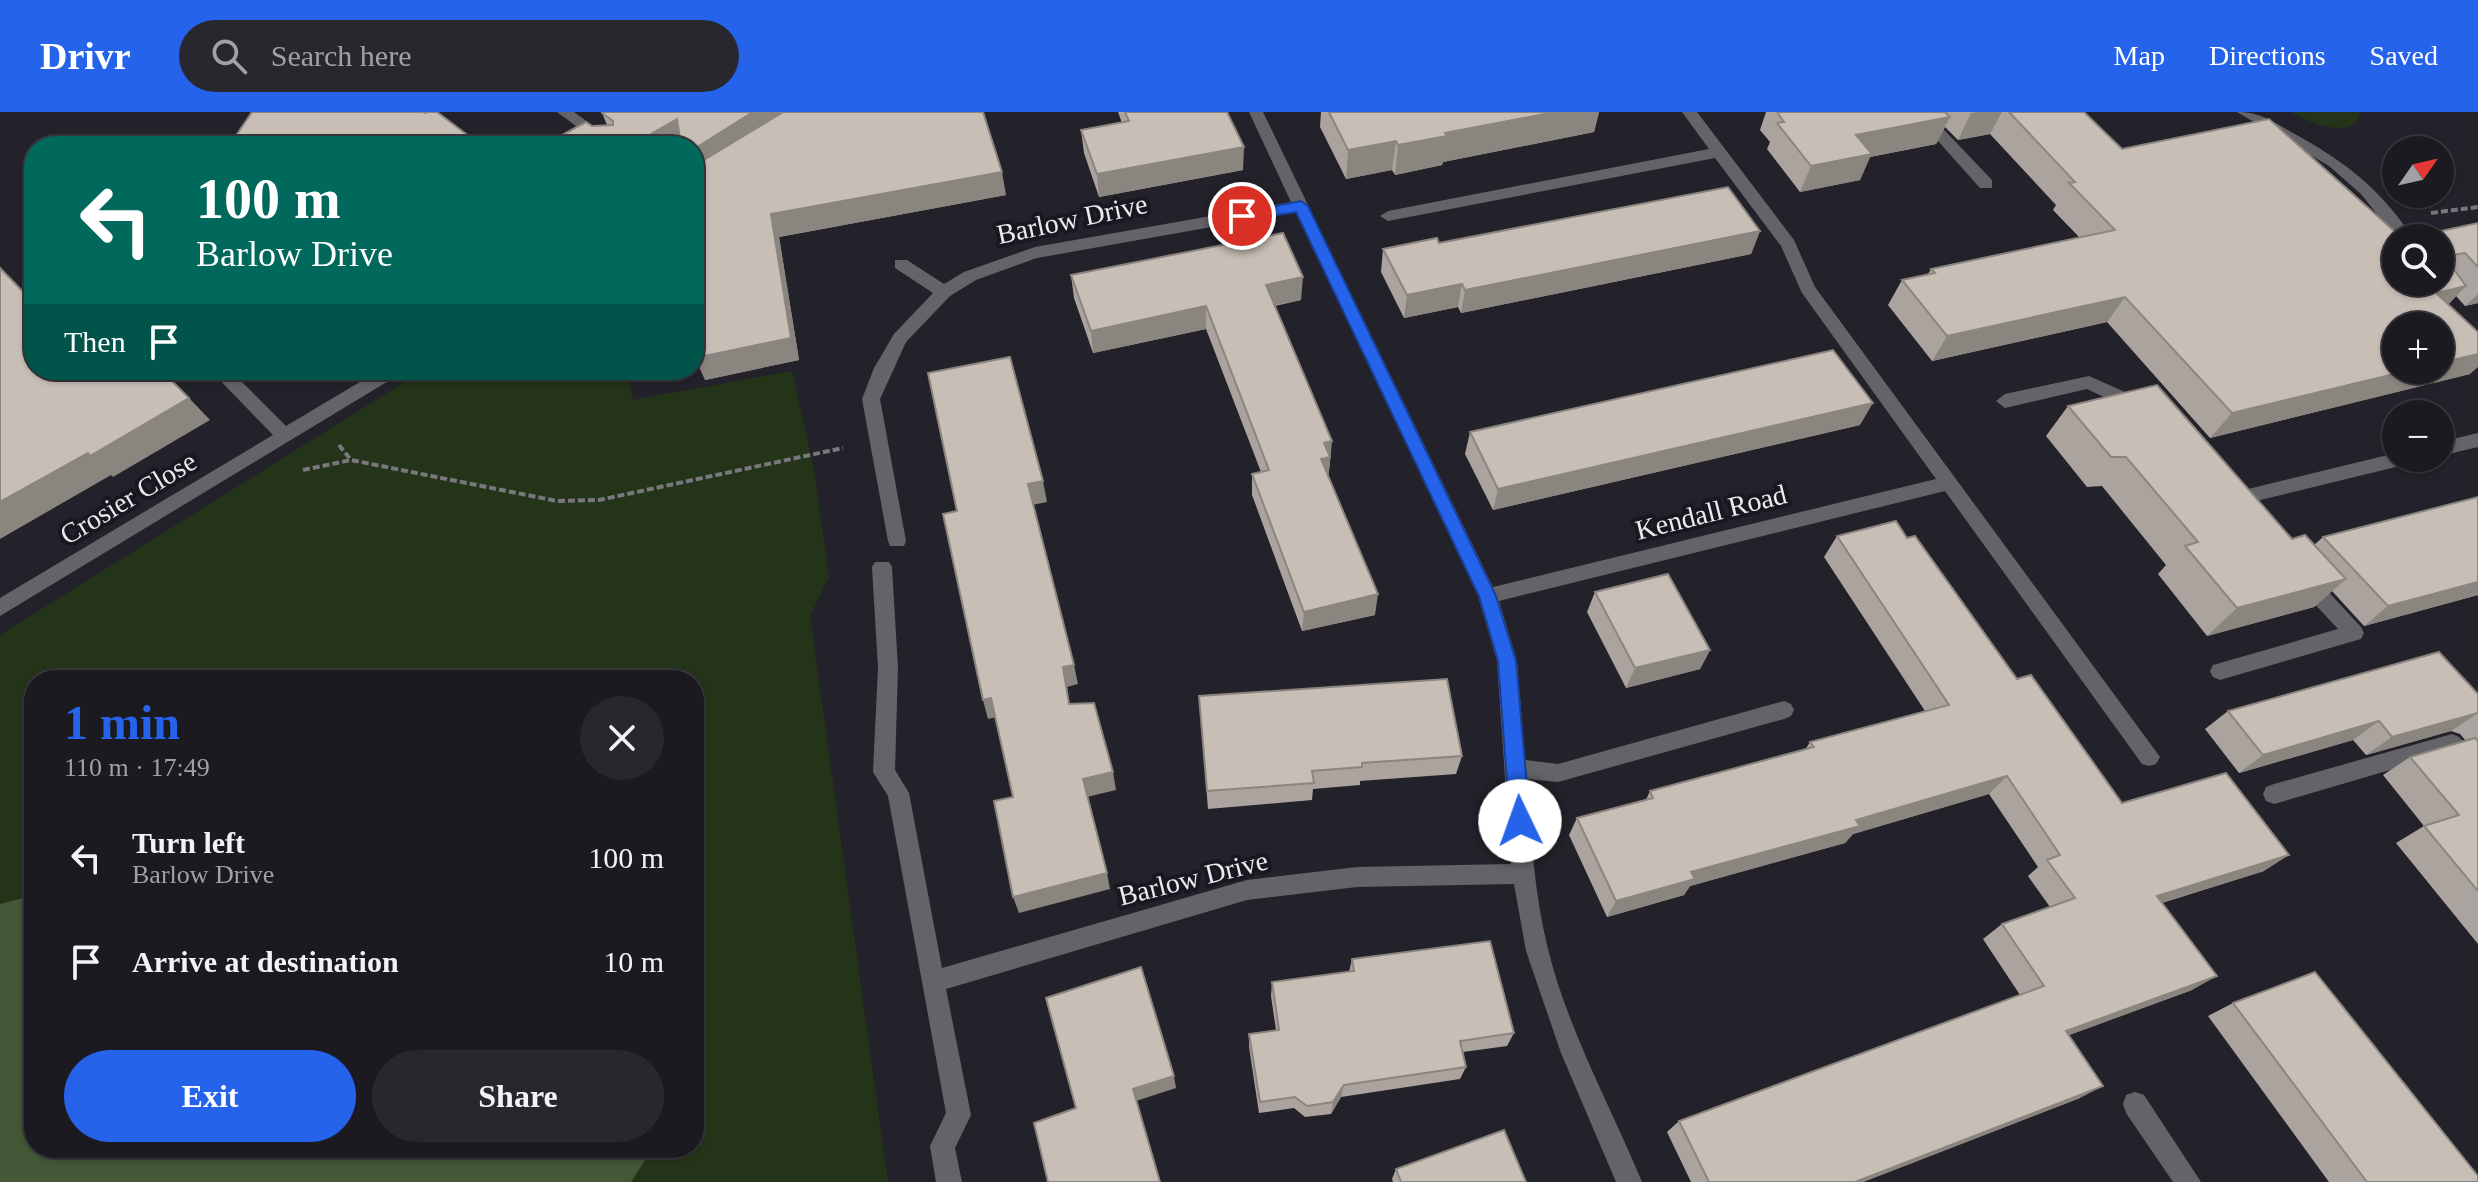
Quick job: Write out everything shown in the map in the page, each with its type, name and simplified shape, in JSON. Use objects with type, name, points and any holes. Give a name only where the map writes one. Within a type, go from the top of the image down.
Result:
[{"type":"street","points":[[564,112],[599,136]]},
{"type":"street","points":[[1256,112],[1488,596],[1507,661],[1523,874],[1537,951],[1573,1053],[1629,1182]]},
{"type":"street","points":[[1689,112],[1788,244],[1808,289],[2149,757]]},
{"type":"street","points":[[1919,112],[1986,184]]},
{"type":"street","points":[[2244,112],[2334,162],[2367,190],[2394,224]]},
{"type":"street","points":[[1388,216],[1719,152]]},
{"type":"street","name":"Barlow Drive","points":[[897,541],[871,399],[883,368],[900,338],[944,292],[970,276],[1035,253],[1301,206]]},
{"type":"street","points":[[901,264],[944,292]]},
{"type":"street","points":[[229,380],[285,436]]},
{"type":"street","name":"Crosier Close","points":[[0,608],[377,380]]},
{"type":"street","points":[[2005,401],[2089,382],[2147,409],[2157,420]]},
{"type":"street","points":[[2454,446],[2478,440]]},
{"type":"street","points":[[2252,522],[2227,494],[2382,462]]},
{"type":"street","name":"Kendall Road","points":[[1488,596],[1948,483]]},
{"type":"street","points":[[882,567],[888,668],[884,772],[898,793],[959,1115],[942,1146],[949,1182]]},
{"type":"street","points":[[2220,671],[2354,633],[2293,567]]},
{"type":"street","points":[[1517,769],[1558,773],[1784,710]]},
{"type":"street","points":[[2274,794],[2452,743],[2475,769]]},
{"type":"street","name":"Barlow Drive","points":[[933,982],[1247,890],[1357,877],[1523,874]]},
{"type":"street","points":[[2135,1104],[2188,1182]]},
{"type":"path","points":[[2431,213],[2478,207]]},
{"type":"path","points":[[297,472],[351,460],[557,501],[599,500],[818,454]]},
{"type":"green space","points":[[2291,112],[2360,112],[2357,122],[2333,128]]},
{"type":"green space","points":[[792,371],[814,469],[829,577],[810,616],[888,1182],[0,1182],[0,635],[408,380],[629,380],[633,400]]},
{"type":"green space","points":[[24,898],[24,1158],[647,1158],[631,1182],[0,1182],[0,904]]},
{"type":"building","points":[[252,112],[437,112],[469,136],[236,136]]},
{"type":"building","points":[[753,112],[704,143],[704,136],[680,136],[677,119],[647,136],[560,136],[586,122],[592,126],[613,125],[613,121],[602,113]]},
{"type":"building","points":[[783,112],[983,112],[1002,172],[771,214],[791,338],[704,356],[704,160]]},
{"type":"building","points":[[1125,112],[1227,112],[1244,147],[1097,174],[1081,130],[1129,121]]},
{"type":"building","points":[[1329,112],[1555,112],[1398,145],[1396,141],[1348,150]]},
{"type":"building","points":[[1777,112],[1945,112],[1950,117],[1856,135],[1872,154],[1811,166],[1777,123],[1784,122]]},
{"type":"building","points":[[2009,112],[2084,112],[2122,149],[2269,119],[2386,224],[2382,224],[2382,296],[2439,296],[2478,332],[2478,354],[2454,360],[2454,312],[2382,312],[2382,377],[2232,413],[2125,297],[1947,336],[1902,280],[1935,273],[1931,269],[2115,230],[2069,183],[2075,182]]},
{"type":"building","points":[[1728,187],[1760,231],[1465,290],[1462,284],[1407,295],[1383,249],[1437,238],[1439,243]]},
{"type":"building","points":[[2478,223],[2478,267],[2465,253],[2454,255],[2454,228]]},
{"type":"building","points":[[1283,233],[1303,277],[1266,285],[1332,441],[1324,443],[1330,457],[1321,459],[1378,594],[1304,612],[1252,474],[1269,470],[1206,306],[1091,331],[1071,275]]},
{"type":"building","points":[[0,268],[24,293],[24,380],[171,380],[189,398],[90,456],[88,453],[0,502]]},
{"type":"building","points":[[2454,270],[2466,286],[2454,289]]},
{"type":"building","points":[[1833,350],[1873,403],[1498,489],[1470,432]]},
{"type":"building","points":[[1010,357],[1043,481],[1028,484],[1074,665],[1063,667],[1069,704],[1094,703],[1113,772],[1083,779],[1107,873],[1013,897],[994,801],[1013,797],[991,698],[983,700],[943,514],[957,511],[928,373]]},
{"type":"building","points":[[2157,385],[2292,539],[2305,535],[2346,579],[2237,608],[2185,546],[2198,542],[2126,457],[2111,457],[2068,406]]},
{"type":"building","points":[[2478,497],[2478,582],[2388,606],[2323,537]]},
{"type":"building","points":[[1896,521],[1907,538],[1915,536],[2017,679],[2031,675],[2122,803],[2226,773],[2289,855],[2157,896],[2217,976],[2066,1031],[2103,1086],[1855,1182],[1709,1182],[1679,1121],[2044,986],[2002,924],[2075,898],[2047,860],[2060,855],[2007,776],[1856,820],[1860,826],[1691,872],[1695,879],[1616,901],[1577,818],[1653,798],[1650,791],[1814,747],[1810,742],[1949,705],[1837,536]]},
{"type":"building","points":[[1668,574],[1710,650],[1635,668],[1595,592]]},
{"type":"building","points":[[2439,652],[2478,694],[2478,713],[2392,737],[2379,721],[2263,755],[2228,711]]},
{"type":"building","points":[[1447,679],[1462,756],[1362,763],[1362,767],[1312,771],[1314,783],[1207,791],[1199,696]]},
{"type":"building","points":[[2475,738],[2478,741],[2478,891],[2424,826],[2459,815],[2410,757]]},
{"type":"building","points":[[1490,941],[1514,1033],[1460,1041],[1466,1067],[1344,1085],[1333,1102],[1307,1106],[1295,1097],[1260,1102],[1249,1034],[1279,1030],[1272,982],[1354,971],[1352,959]]},
{"type":"building","points":[[1141,967],[1174,1076],[1133,1089],[1160,1182],[1048,1182],[1034,1123],[1076,1108],[1046,998]]},
{"type":"building","points":[[2315,972],[2478,1176],[2478,1182],[2367,1182],[2233,1003]]},
{"type":"building","points":[[1504,1130],[1526,1182],[1401,1182],[1396,1169]]},
{"type":"route","points":[[1242,216],[1301,206],[1488,596],[1507,661],[1520,821]]}]
